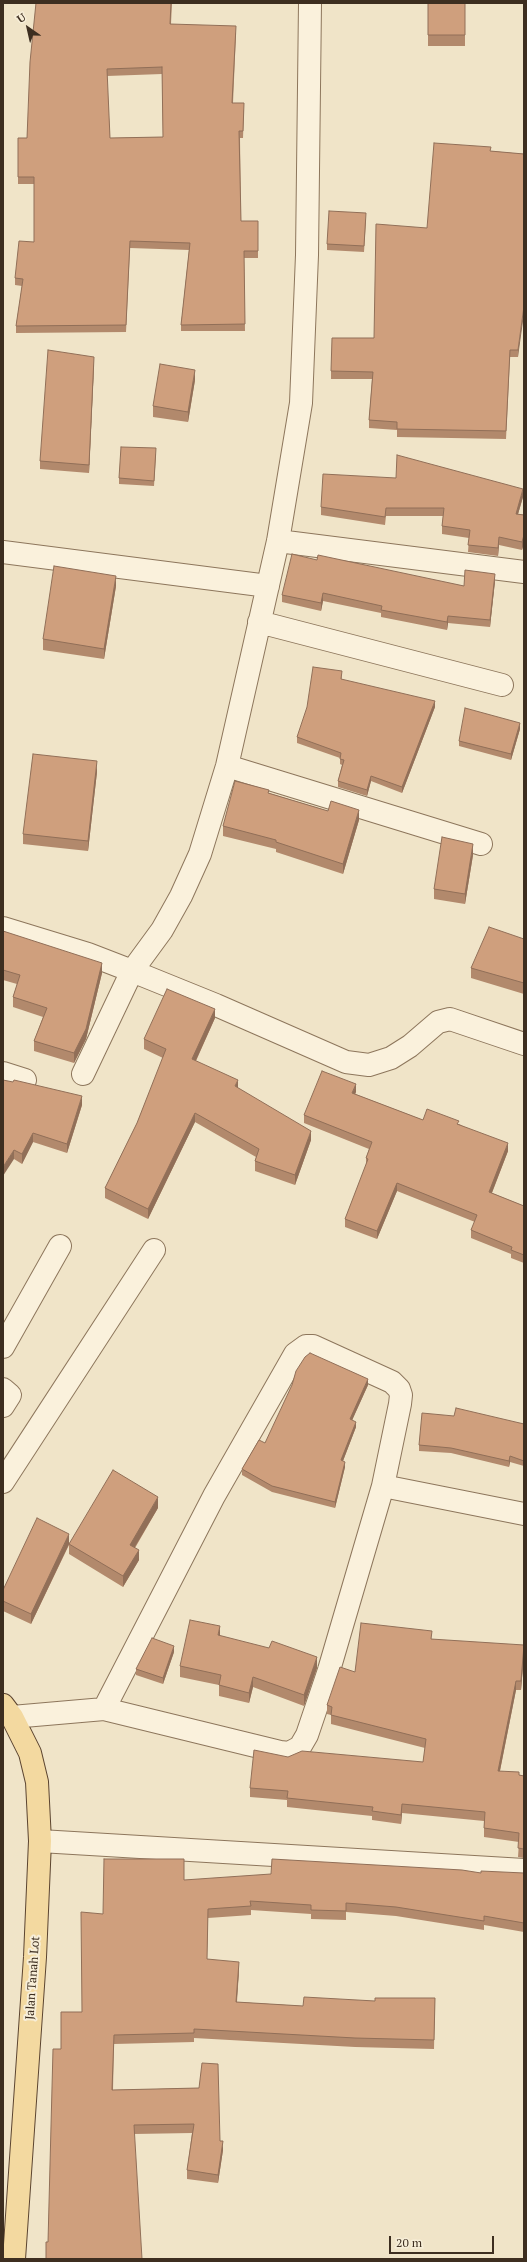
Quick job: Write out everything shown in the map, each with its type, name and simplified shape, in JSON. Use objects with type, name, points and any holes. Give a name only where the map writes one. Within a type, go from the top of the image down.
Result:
[{"type":"main road","name":"Jalan Tanah Lot","points":[[8,1711],[30,1753],[37,1782],[40,1841],[34,1957],[14,2259]]},
{"type":"street","points":[[83,1074],[132,971],[162,930],[181,896],[200,854],[227,766],[278,542],[301,403],[307,255],[310,3]]},
{"type":"street","points":[[278,542],[524,572]]},
{"type":"street","points":[[3,552],[268,586]]},
{"type":"street","points":[[260,622],[502,685]]},
{"type":"street","points":[[227,766],[481,844]]},
{"type":"street","points":[[3,928],[88,954],[132,971],[216,1005],[346,1062],[369,1064],[391,1058],[410,1046],[438,1022],[450,1019],[524,1044]]},
{"type":"street","points":[[3,1073],[24,1080]]},
{"type":"street","points":[[3,1347],[60,1246]]},
{"type":"street","points":[[3,1482],[154,1250]]},
{"type":"street","points":[[8,1711],[104,1709],[280,1752],[289,1753],[300,1747],[307,1735],[329,1670],[383,1486],[400,1404],[401,1395],[399,1388],[392,1382],[314,1346],[306,1346],[300,1349],[287,1366],[214,1496],[104,1709]]},
{"type":"street","points":[[3,1389],[10,1395],[3,1406]]},
{"type":"street","points":[[383,1486],[524,1514]]},
{"type":"street","points":[[40,1841],[524,1870]]},
{"type":"building","points":[[36,3],[171,3],[170,24],[236,26],[232,103],[244,103],[243,131],[239,131],[241,221],[258,221],[258,251],[244,251],[245,324],[181,325],[190,243],[130,241],[126,325],[16,326],[23,279],[15,278],[19,241],[34,242],[34,177],[18,177],[18,138],[27,138],[30,62]],"holes":[[[162,67],[163,137],[110,138],[107,69]]]},
{"type":"building","points":[[428,3],[465,3],[465,35],[428,35]]},
{"type":"building","points":[[434,143],[491,147],[490,151],[524,154],[524,306],[518,350],[510,350],[506,431],[397,429],[397,422],[369,420],[373,372],[331,371],[332,338],[374,338],[376,224],[427,228]]},
{"type":"building","points":[[329,211],[366,213],[364,246],[327,244]]},
{"type":"building","points":[[48,350],[94,357],[89,465],[40,461]]},
{"type":"building","points":[[160,364],[195,370],[188,412],[153,406]]},
{"type":"building","points":[[121,447],[156,448],[154,481],[119,478]]},
{"type":"building","points":[[397,455],[523,489],[516,514],[524,515],[524,535],[522,542],[499,537],[498,548],[468,545],[470,530],[442,526],[444,508],[386,508],[385,517],[321,507],[323,474],[396,478]]},
{"type":"building","points":[[292,554],[317,560],[318,555],[464,586],[465,570],[495,574],[490,620],[448,616],[447,622],[381,610],[382,606],[323,593],[321,603],[282,595]]},
{"type":"building","points":[[54,566],[116,576],[104,649],[43,639]]},
{"type":"building","points":[[313,667],[342,671],[341,679],[435,701],[402,787],[371,776],[367,790],[338,781],[344,760],[340,759],[341,753],[297,737],[307,707]]},
{"type":"building","points":[[465,708],[520,723],[511,754],[459,741]]},
{"type":"building","points":[[33,754],[97,761],[88,841],[23,834]]},
{"type":"building","points":[[235,781],[269,790],[268,793],[328,811],[331,801],[359,810],[343,864],[276,842],[276,840],[223,826]]},
{"type":"building","points":[[442,837],[473,844],[465,894],[434,889]]},
{"type":"building","points":[[489,927],[524,939],[524,983],[471,968]]},
{"type":"building","points":[[3,931],[102,963],[86,1029],[74,1053],[34,1041],[47,1008],[13,997],[20,975],[3,970]]},
{"type":"building","points":[[167,989],[215,1009],[192,1059],[238,1080],[235,1086],[311,1131],[295,1175],[255,1161],[259,1149],[195,1113],[148,1209],[105,1188],[137,1123],[166,1049],[144,1039]]},
{"type":"building","points":[[322,1071],[356,1084],[352,1093],[423,1120],[427,1109],[459,1121],[457,1124],[508,1143],[489,1192],[524,1206],[524,1255],[511,1250],[512,1247],[471,1230],[477,1215],[397,1183],[377,1231],[345,1219],[368,1159],[366,1158],[372,1142],[304,1115]]},
{"type":"building","points":[[3,1080],[13,1082],[14,1080],[82,1096],[67,1144],[33,1133],[22,1154],[14,1150],[3,1167]]},
{"type":"building","points":[[310,1353],[368,1379],[350,1419],[356,1422],[341,1460],[345,1462],[335,1502],[272,1486],[242,1469],[259,1440],[265,1443],[292,1385],[296,1371],[305,1357]]},
{"type":"building","points":[[456,1408],[524,1424],[524,1461],[510,1456],[509,1461],[451,1448],[419,1445],[422,1413],[454,1416]]},
{"type":"building","points":[[113,1470],[158,1497],[130,1545],[139,1550],[123,1576],[69,1544]]},
{"type":"building","points":[[37,1518],[69,1534],[31,1614],[3,1601],[3,1590]]},
{"type":"building","points":[[190,1620],[220,1626],[218,1635],[269,1648],[272,1641],[317,1657],[304,1695],[253,1677],[249,1693],[219,1685],[221,1675],[180,1666]]},
{"type":"building","points":[[361,1623],[432,1631],[431,1639],[524,1645],[521,1681],[516,1681],[498,1771],[519,1772],[519,1775],[524,1776],[524,1849],[518,1848],[519,1833],[484,1828],[485,1812],[402,1804],[401,1815],[372,1811],[373,1807],[287,1798],[288,1791],[250,1788],[254,1750],[288,1757],[302,1751],[423,1762],[426,1739],[331,1715],[332,1707],[327,1705],[340,1667],[355,1672]]},
{"type":"building","points":[[152,1638],[174,1646],[163,1678],[136,1669]]},
{"type":"building","points":[[104,1859],[184,1859],[184,1880],[271,1874],[272,1859],[462,1870],[481,1873],[481,1871],[524,1873],[524,1923],[484,1916],[484,1921],[396,1907],[346,1903],[346,1911],[311,1910],[311,1905],[250,1901],[251,1906],[208,1909],[207,1959],[239,1962],[236,2002],[303,2006],[304,1997],[375,2001],[375,1998],[435,1998],[434,2040],[355,2038],[194,2029],[194,2033],[114,2035],[112,2090],[199,2088],[202,2063],[218,2064],[220,2141],[223,2141],[218,2175],[187,2170],[194,2124],[134,2125],[142,2259],[46,2259],[46,2242],[48,2242],[53,2049],[61,2049],[61,2012],[82,2012],[81,1912],[103,1914]]}]
